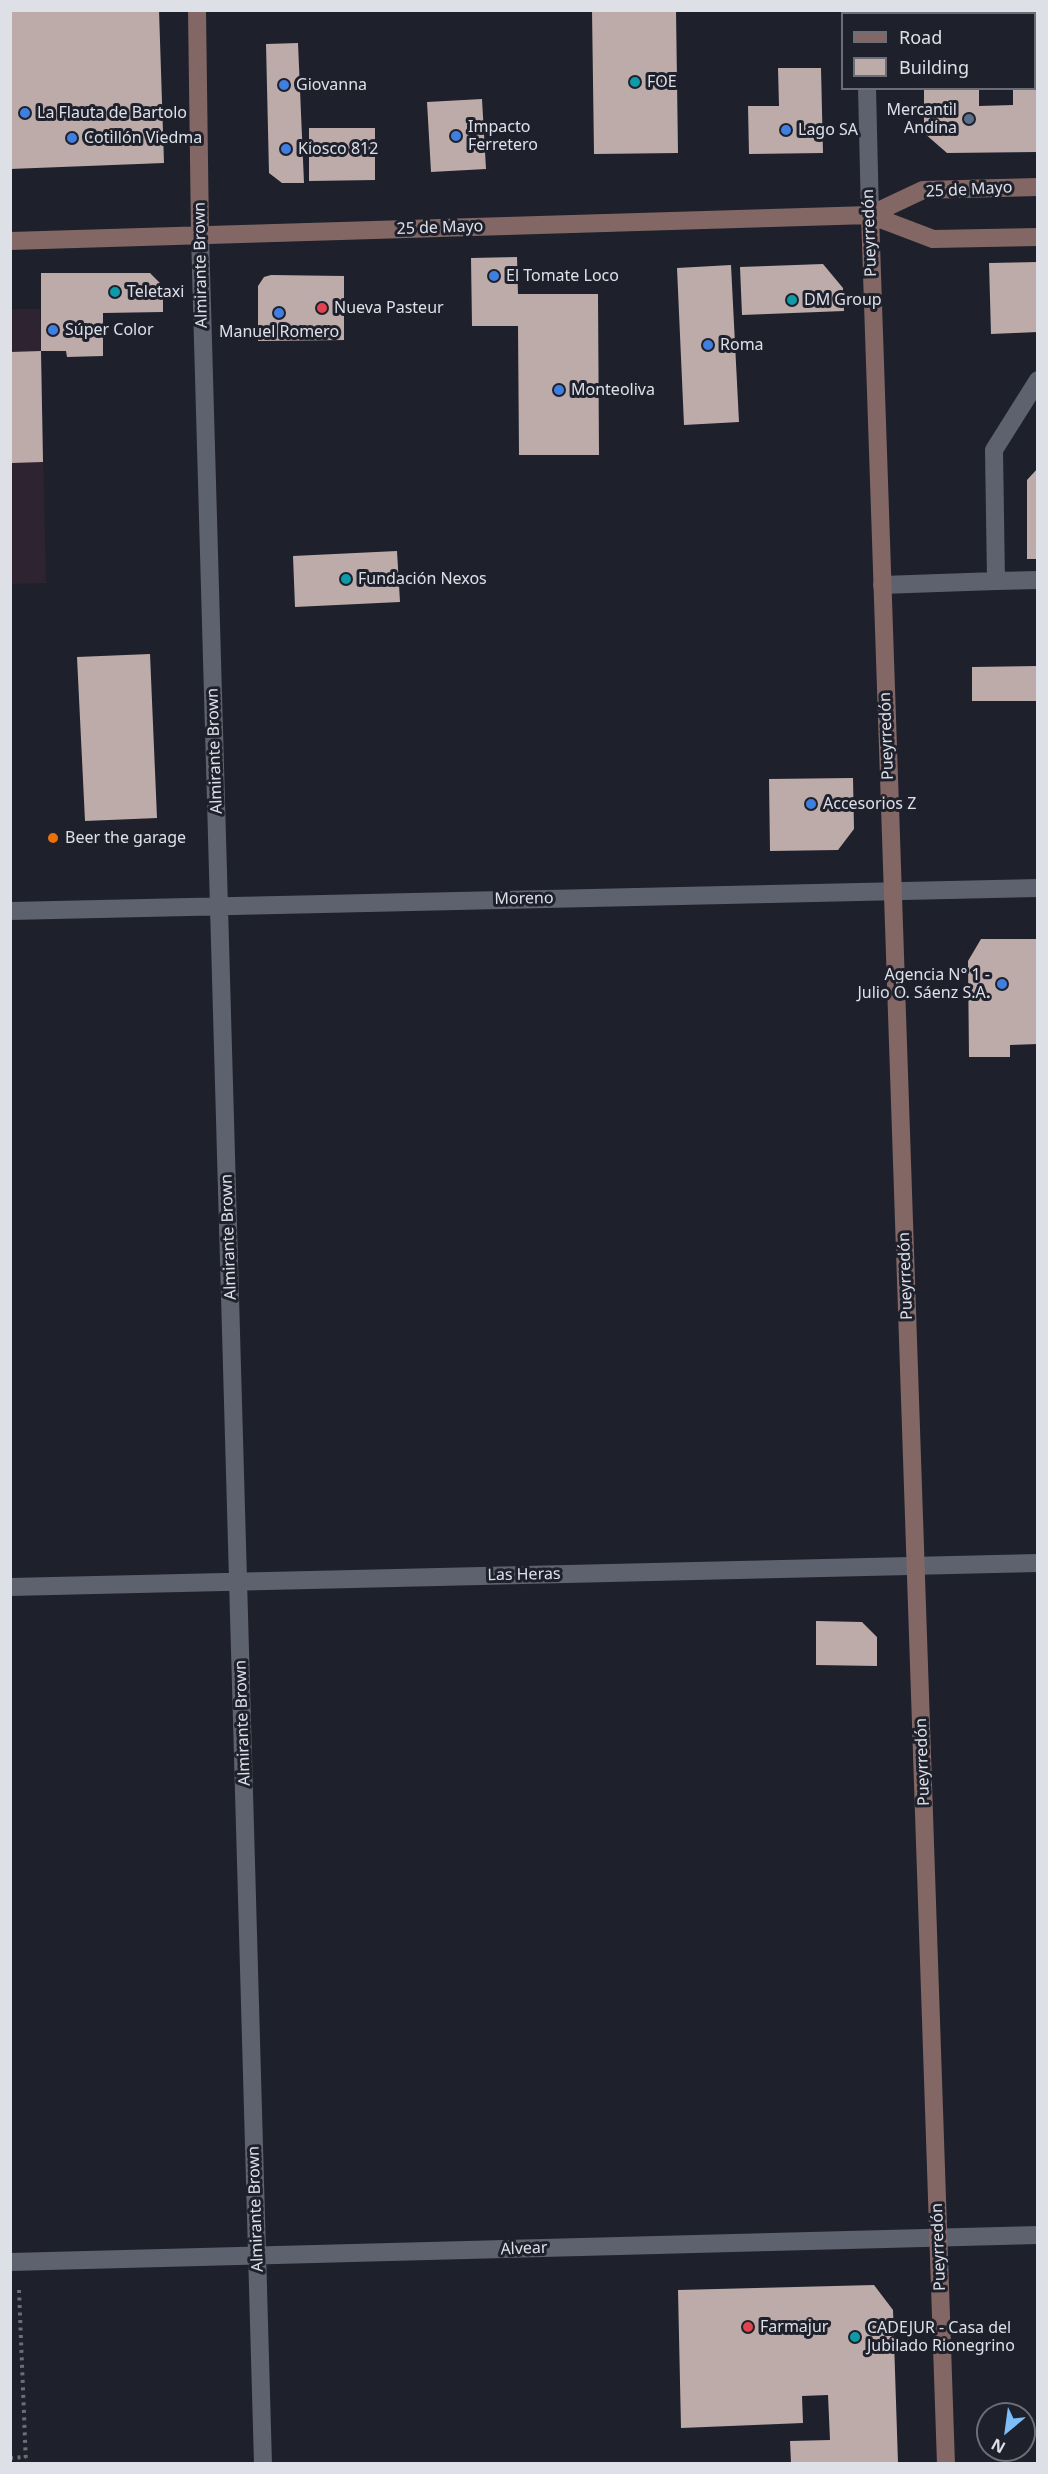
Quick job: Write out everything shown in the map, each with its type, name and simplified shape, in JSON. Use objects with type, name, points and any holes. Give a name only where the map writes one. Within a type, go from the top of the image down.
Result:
[{"type":"main road","name":"Almirante Brown","points":[[197,10],[200,235]]},
{"type":"main road","name":"25 de Mayo","points":[[870,215],[923,189],[1038,187]]},
{"type":"main road","name":"25 de Mayo","points":[[10,241],[870,215],[933,239],[1038,237]]},
{"type":"main road","name":"Pueyrredón","points":[[870,215],[946,2463]]},
{"type":"street","name":"Pueyrredón","points":[[867,90],[870,215]]},
{"type":"street","name":"Almirante Brown","points":[[200,235],[263,2463]]},
{"type":"street","points":[[996,581],[994,450],[1038,380]]},
{"type":"street","points":[[882,585],[1038,580]]},
{"type":"street","name":"Moreno","points":[[10,911],[1038,888]]},
{"type":"street","name":"Las Heras","points":[[10,1587],[1038,1563]]},
{"type":"street","name":"Alvear","points":[[14,2262],[1038,2235]]},
{"type":"path","points":[[14,2262],[26,2463]]},
{"type":"path","points":[[10,2458],[26,2457]]},
{"type":"shaded area","points":[[10,309],[40,309],[46,583],[11,584]]},
{"type":"building","points":[[10,10],[159,10],[164,163],[10,169]]},
{"type":"building","name":"FOE","points":[[592,10],[676,10],[678,153],[594,154]]},
{"type":"building","name":"Mercantil Andina","points":[[1036,31],[1038,31],[1038,152],[947,153],[924,133],[924,90],[979,90],[979,106],[1013,105],[1013,90],[1036,90]]},
{"type":"building","points":[[298,43],[304,183],[282,183],[269,173],[266,44]]},
{"type":"building","name":"Lago SA","points":[[778,68],[821,68],[823,153],[749,154],[748,106],[779,106]]},
{"type":"building","name":"Impacto Ferretero","points":[[482,99],[486,169],[431,172],[427,102]]},
{"type":"building","points":[[309,128],[375,128],[375,180],[309,181]]},
{"type":"building","name":"Monteoliva","points":[[517,257],[518,294],[598,294],[599,455],[519,455],[518,326],[472,326],[471,258]]},
{"type":"building","points":[[1038,262],[1038,332],[991,334],[989,263]]},
{"type":"building","name":"DM Group","points":[[823,264],[843,288],[844,311],[742,315],[740,267]]},
{"type":"building","name":"Roma","points":[[731,265],[739,422],[684,425],[677,268]]},
{"type":"building","points":[[41,273],[150,273],[163,286],[163,312],[103,313],[103,356],[67,357],[66,351],[41,351]]},
{"type":"building","points":[[271,275],[344,276],[344,340],[258,341],[258,286],[264,277]]},
{"type":"building","points":[[41,351],[43,462],[12,463],[10,352]]},
{"type":"building","points":[[1038,468],[1038,559],[1027,559],[1027,480]]},
{"type":"building","name":"Fundación Nexos","points":[[397,551],[400,602],[295,607],[293,556]]},
{"type":"building","points":[[150,654],[157,818],[85,821],[77,657]]},
{"type":"building","points":[[1038,666],[1038,701],[972,701],[972,667]]},
{"type":"building","name":"Accesorios Z","points":[[853,778],[854,829],[838,850],[770,851],[769,779]]},
{"type":"building","points":[[981,939],[1038,939],[1038,1044],[1010,1045],[1010,1057],[969,1057],[968,961]]},
{"type":"building","points":[[816,1621],[862,1622],[877,1637],[877,1666],[816,1665]]},
{"type":"building","points":[[874,2285],[893,2310],[898,2463],[791,2463],[790,2441],[830,2440],[828,2395],[802,2396],[803,2423],[681,2428],[678,2290]]},
{"type":"place","name":"FOE","points":[[635,82]]},
{"type":"place","name":"Giovanna","points":[[284,85]]},
{"type":"place","name":"La Flauta de Bartolo","points":[[25,113]]},
{"type":"place","name":"Mercantil Andina","points":[[969,119]]},
{"type":"place","name":"Lago SA","points":[[786,130]]},
{"type":"place","name":"Impacto Ferretero","points":[[456,136]]},
{"type":"place","name":"Cotillón Viedma","points":[[72,138]]},
{"type":"place","name":"Kiosco 812","points":[[286,149]]},
{"type":"place","name":"El Tomate Loco","points":[[494,276]]},
{"type":"place","name":"Teletaxi","points":[[115,292]]},
{"type":"place","name":"DM Group","points":[[792,300]]},
{"type":"place","name":"Nueva Pasteur","points":[[322,308]]},
{"type":"place","name":"Manuel Romero","points":[[279,313]]},
{"type":"place","name":"Súper Color","points":[[53,330]]},
{"type":"place","name":"Roma","points":[[708,345]]},
{"type":"place","name":"Monteoliva","points":[[559,390]]},
{"type":"place","name":"Fundación Nexos","points":[[346,579]]},
{"type":"place","name":"Accesorios Z","points":[[811,804]]},
{"type":"place","name":"Beer the garage","points":[[53,838]]},
{"type":"place","name":"Agencia N° 1 - Julio O. Sáenz S.A.","points":[[1002,984]]},
{"type":"place","name":"Farmajur","points":[[748,2327]]},
{"type":"place","name":"CADEJUR - Casa del Jubilado Rionegrino","points":[[855,2337]]}]
